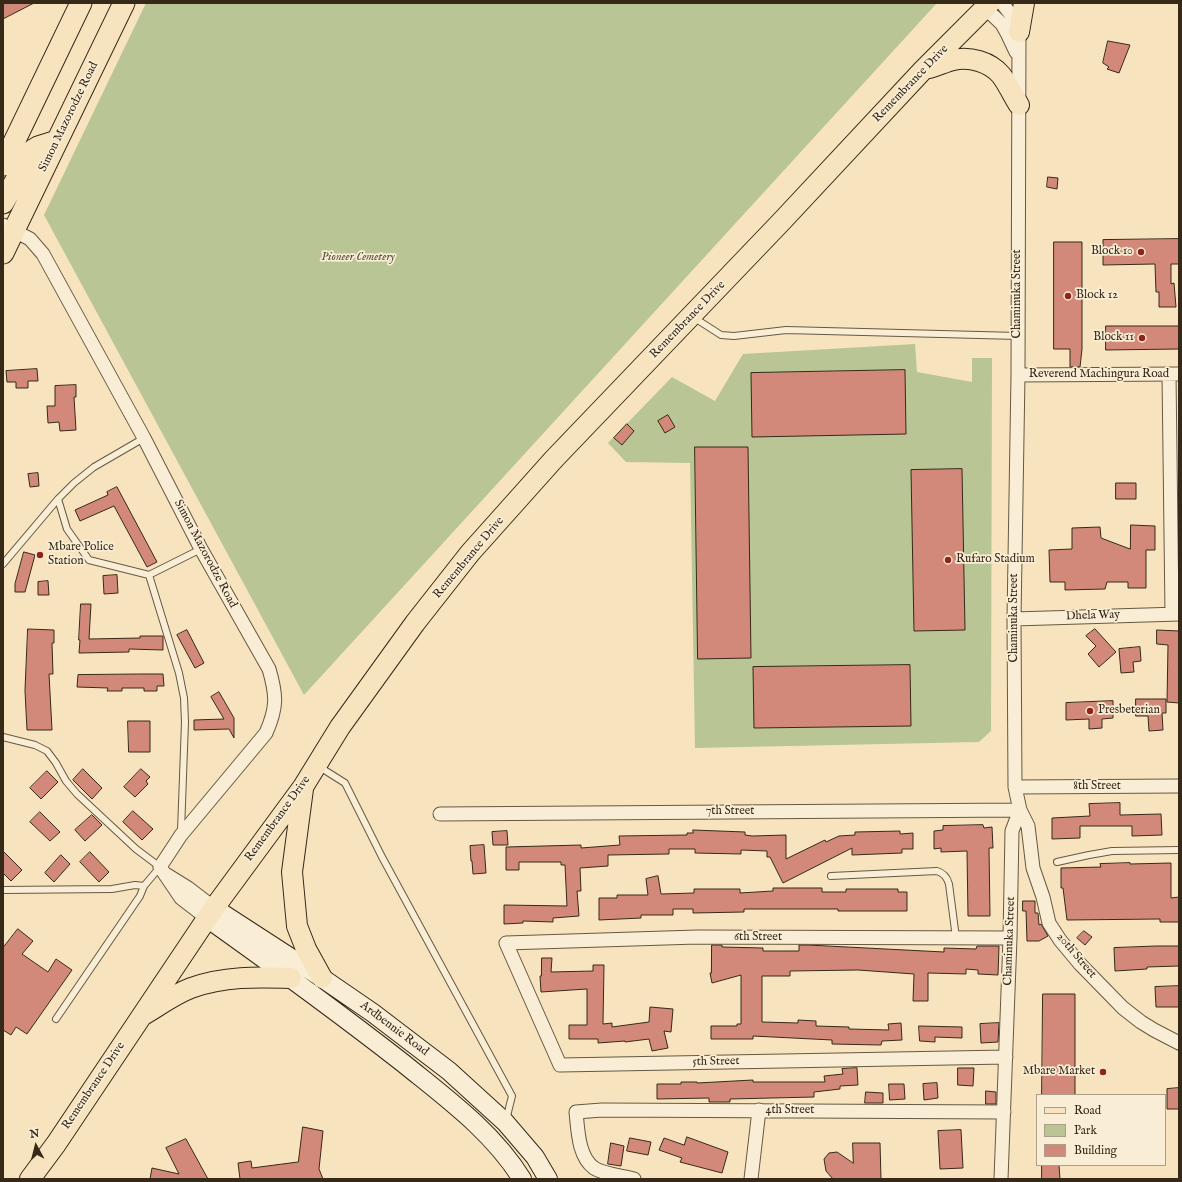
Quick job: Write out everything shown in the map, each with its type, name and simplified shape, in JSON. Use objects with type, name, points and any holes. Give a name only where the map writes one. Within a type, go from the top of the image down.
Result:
[{"type":"highway","points":[[3,165],[81,3]]},
{"type":"highway","name":"Simon Mazorodze Road","points":[[3,253],[8,228],[57,141],[124,3]]},
{"type":"highway","points":[[3,203],[33,150],[57,141]]},
{"type":"main road","points":[[1019,32],[1024,3]]},
{"type":"main road","name":"Remembrance Drive","points":[[30,1179],[56,1144],[211,913],[303,787],[340,727],[415,623],[470,553],[554,460],[923,70],[992,5]]},
{"type":"main road","points":[[923,70],[952,60],[965,59],[981,62],[994,69],[1002,77],[1019,105]]},
{"type":"main road","points":[[303,787],[292,872],[297,926],[306,949],[322,978]]},
{"type":"main road","name":"Ardbennie Road","points":[[211,913],[322,978],[374,1013],[449,1071],[505,1122],[535,1157],[548,1179]]},
{"type":"main road","name":"Ardbennie Road","points":[[211,913],[291,978],[367,1035],[475,1122],[499,1148],[522,1179]]},
{"type":"main road","points":[[141,1016],[190,988],[212,981],[244,977],[291,978]]},
{"type":"street","points":[[992,5],[1012,16],[1019,32]]},
{"type":"street","points":[[992,5],[1018,56]]},
{"type":"street","name":"Chaminuka Street","points":[[1001,1179],[1010,938],[1012,831],[1020,810],[1015,787],[1014,619],[1018,375],[1019,32]]},
{"type":"street","name":"Simon Mazorodze Road","points":[[8,228],[30,239],[43,254],[144,438],[201,549],[269,670],[273,684],[275,700],[273,716],[266,733],[181,835],[162,870]]},
{"type":"street","name":"Reverend Machingura Road","points":[[1018,375],[1174,374]]},
{"type":"street","name":"Dhela Way","points":[[1014,619],[1175,614],[1174,374]]},
{"type":"street","name":"8th Street","points":[[1015,787],[1179,786]]},
{"type":"street","name":"7th Street","points":[[440,814],[1020,810]]},
{"type":"street","name":"20th Street","points":[[1020,810],[1028,826],[1033,868],[1043,897],[1049,923],[1060,940],[1080,964],[1123,1008],[1154,1030],[1179,1042]]},
{"type":"street","points":[[162,870],[188,888],[211,913]]},
{"type":"street","name":"6th Street","points":[[506,943],[697,937],[1010,938]]},
{"type":"street","name":"5th Street","points":[[506,943],[560,1065],[1006,1057]]},
{"type":"street","name":"4th Street","points":[[634,1179],[594,1168],[589,1162],[579,1142],[576,1112],[602,1110],[759,1110],[1004,1112]]},
{"type":"street","points":[[752,1179],[759,1110]]},
{"type":"lane","points":[[691,316],[721,335],[727,336],[786,330],[1018,336]]},
{"type":"lane","points":[[3,564],[58,499],[74,483],[94,468],[144,438]]},
{"type":"lane","points":[[58,499],[67,529],[90,560],[149,575],[201,549]]},
{"type":"lane","points":[[149,575],[179,673],[184,698],[185,722],[181,835]]},
{"type":"lane","points":[[3,737],[35,745],[47,751],[66,781],[77,794],[136,849],[162,870],[144,886],[140,896],[56,1019]]},
{"type":"lane","points":[[317,765],[345,783],[382,857],[512,1096],[505,1122]]},
{"type":"lane","points":[[1057,862],[1112,851],[1179,850]]},
{"type":"lane","points":[[831,876],[937,871],[942,873],[948,879],[950,884],[956,938]]},
{"type":"lane","points":[[3,890],[112,889],[135,885],[144,886]]},
{"type":"green space","name":"Pioneer Cemetery","points":[[146,3],[937,3],[304,695],[44,215]]},
{"type":"green space","name":"Rufaro Stadium","points":[[915,344],[917,372],[972,382],[972,358],[992,358],[991,731],[979,742],[695,748],[690,463],[626,462],[608,443],[672,377],[715,401],[743,354]]},
{"type":"building","points":[[3,3],[34,3],[3,19]]},
{"type":"building","points":[[1108,41],[1130,45],[1119,73],[1107,69],[1109,67],[1103,63]]},
{"type":"building","points":[[1048,177],[1058,178],[1057,189],[1047,187]]},
{"type":"building","name":"Block 10","points":[[1179,239],[1179,264],[1171,264],[1171,284],[1174,283],[1176,307],[1159,307],[1159,292],[1156,292],[1155,264],[1103,265],[1103,240]]},
{"type":"building","name":"Block 12","points":[[1054,242],[1082,242],[1082,349],[1080,367],[1070,367],[1070,349],[1054,349]]},
{"type":"building","name":"Block 11","points":[[1106,326],[1179,326],[1179,349],[1106,350]]},
{"type":"building","points":[[37,369],[38,381],[28,381],[28,388],[16,388],[16,382],[7,382],[6,371]]},
{"type":"building","points":[[905,370],[906,434],[752,437],[751,373]]},
{"type":"building","points":[[76,385],[76,397],[74,397],[76,430],[60,431],[59,422],[48,423],[47,406],[55,406],[55,386]]},
{"type":"building","points":[[668,415],[675,427],[665,433],[658,421]]},
{"type":"building","points":[[627,424],[634,431],[622,445],[614,438]]},
{"type":"building","points":[[695,447],[748,447],[751,658],[698,659]]},
{"type":"building","points":[[962,469],[965,630],[914,631],[911,470]]},
{"type":"building","points":[[38,473],[39,486],[30,487],[28,474]]},
{"type":"building","points":[[1116,483],[1136,483],[1136,499],[1116,499]]},
{"type":"building","points":[[117,487],[157,562],[147,567],[114,506],[80,521],[75,510],[108,495],[107,492]]},
{"type":"building","points":[[1131,525],[1155,526],[1155,550],[1146,550],[1146,588],[1128,588],[1128,582],[1107,582],[1105,589],[1065,590],[1065,582],[1050,582],[1049,550],[1072,549],[1072,528],[1100,527],[1101,538],[1130,549]]},
{"type":"building","points":[[24,552],[35,555],[25,592],[15,592],[15,584]]},
{"type":"building","points":[[117,575],[118,593],[104,594],[103,576]]},
{"type":"building","points":[[48,581],[49,595],[38,595],[38,582]]},
{"type":"building","points":[[81,604],[91,604],[89,639],[163,636],[163,650],[129,649],[129,652],[79,653]]},
{"type":"building","points":[[28,629],[54,630],[54,643],[52,643],[53,674],[49,674],[52,730],[27,730],[25,691]]},
{"type":"building","points":[[1095,629],[1116,652],[1099,667],[1088,654],[1096,646],[1086,636]]},
{"type":"building","points":[[187,630],[204,663],[195,668],[177,635]]},
{"type":"building","points":[[1157,630],[1179,631],[1179,703],[1167,702],[1168,645],[1157,644]]},
{"type":"building","points":[[1140,647],[1141,661],[1133,662],[1134,672],[1121,673],[1119,649]]},
{"type":"building","points":[[910,665],[911,726],[754,728],[753,667]]},
{"type":"building","points":[[163,674],[164,686],[157,686],[157,691],[144,691],[144,688],[122,688],[122,691],[107,691],[108,688],[77,687],[78,675]]},
{"type":"building","points":[[219,692],[234,718],[234,738],[229,729],[194,730],[194,720],[224,719],[211,697]]},
{"type":"building","points":[[1136,699],[1166,699],[1166,713],[1162,713],[1163,730],[1149,731],[1148,716],[1136,716]]},
{"type":"building","name":"Presbeterian","points":[[1113,701],[1113,718],[1102,719],[1102,728],[1089,729],[1089,719],[1066,720],[1066,703]]},
{"type":"building","points":[[128,721],[150,721],[150,752],[129,752]]},
{"type":"building","points":[[83,769],[102,788],[92,799],[73,780]]},
{"type":"building","points":[[141,769],[150,777],[146,781],[148,784],[135,797],[124,787]]},
{"type":"building","points":[[47,771],[58,782],[41,799],[30,788]]},
{"type":"building","points":[[1120,803],[1120,815],[1161,814],[1162,835],[1132,836],[1132,826],[1080,826],[1080,838],[1052,839],[1052,818],[1090,816],[1089,804]]},
{"type":"building","points":[[133,811],[153,829],[142,840],[123,822]]},
{"type":"building","points":[[40,812],[60,832],[50,841],[30,822]]},
{"type":"building","points":[[92,815],[102,825],[85,841],[75,830]]},
{"type":"building","points":[[983,825],[984,828],[992,827],[993,848],[989,848],[990,916],[968,916],[967,851],[941,852],[941,848],[934,849],[934,831],[943,830],[943,826]]},
{"type":"building","points":[[693,830],[745,832],[745,835],[752,836],[786,835],[786,859],[825,840],[826,842],[839,836],[855,835],[855,832],[900,831],[900,834],[913,833],[913,849],[902,849],[902,853],[852,855],[852,848],[783,883],[770,857],[767,857],[767,851],[741,850],[741,854],[695,853],[695,849],[669,849],[669,854],[608,855],[608,866],[580,868],[581,891],[577,891],[579,916],[553,918],[553,922],[523,921],[523,923],[504,924],[504,905],[567,906],[565,865],[561,865],[561,862],[519,862],[519,870],[506,870],[506,847],[581,845],[581,848],[620,845],[619,836],[687,835],[687,833],[693,833]]},
{"type":"building","points":[[507,831],[508,845],[493,845],[492,832]]},
{"type":"building","points":[[484,845],[486,873],[473,874],[470,846]]},
{"type":"building","points":[[3,851],[22,870],[11,881],[3,873]]},
{"type":"building","points":[[90,852],[109,872],[99,882],[80,862]]},
{"type":"building","points":[[61,855],[70,864],[54,882],[45,873]]},
{"type":"building","points":[[1171,863],[1171,898],[1179,897],[1179,922],[1160,922],[1160,919],[1067,920],[1063,888],[1061,888],[1061,868],[1101,867],[1100,864]]},
{"type":"building","points":[[658,876],[661,894],[694,893],[694,889],[740,889],[740,893],[773,891],[773,888],[822,888],[822,892],[846,892],[846,889],[898,889],[898,892],[907,892],[907,911],[744,909],[744,912],[693,913],[693,909],[673,909],[673,915],[641,915],[641,918],[599,920],[599,898],[617,898],[617,895],[648,895],[646,879]]},
{"type":"building","points":[[1023,901],[1035,901],[1035,913],[1038,913],[1039,925],[1041,924],[1048,936],[1039,941],[1027,941],[1026,911],[1023,911]]},
{"type":"building","points":[[18,929],[33,941],[22,954],[48,972],[56,959],[72,970],[27,1034],[16,1027],[11,1035],[3,1030],[3,948]]},
{"type":"building","points":[[1084,931],[1092,937],[1085,945],[1077,938]]},
{"type":"building","points":[[712,945],[722,945],[722,947],[763,948],[763,951],[799,951],[799,945],[808,945],[944,952],[944,948],[976,949],[977,946],[999,946],[998,975],[978,974],[978,970],[966,969],[966,974],[928,973],[928,1001],[913,1001],[914,974],[858,970],[790,971],[790,976],[762,976],[762,1022],[798,1023],[798,1020],[816,1021],[816,1026],[889,1030],[888,1024],[901,1023],[902,1040],[882,1041],[881,1045],[832,1044],[832,1040],[753,1036],[753,1039],[711,1039],[711,1026],[737,1026],[737,1024],[741,1024],[741,975],[712,983],[710,973]]},
{"type":"building","points":[[1179,946],[1179,966],[1147,967],[1147,969],[1115,971],[1114,948]]},
{"type":"building","points":[[542,958],[552,958],[551,972],[593,971],[593,965],[604,965],[603,1024],[612,1023],[612,1027],[649,1022],[650,1007],[673,1009],[671,1032],[664,1031],[668,1048],[652,1051],[649,1039],[598,1043],[598,1039],[569,1039],[569,1025],[587,1025],[587,989],[541,992],[540,976]]},
{"type":"building","points":[[1179,986],[1179,1007],[1156,1007],[1155,987]]},
{"type":"building","points":[[1043,994],[1075,994],[1075,1094],[1042,1094]]},
{"type":"building","points":[[999,1023],[998,1042],[981,1043],[980,1024]]},
{"type":"building","points":[[919,1026],[962,1027],[962,1038],[935,1037],[935,1042],[920,1041]]},
{"type":"building","points":[[857,1068],[858,1085],[840,1086],[840,1089],[814,1092],[814,1097],[730,1099],[730,1102],[709,1102],[709,1098],[657,1099],[657,1084],[753,1080],[753,1082],[825,1082],[824,1076],[843,1074],[842,1069]]},
{"type":"building","points":[[958,1068],[974,1068],[973,1086],[958,1085]]},
{"type":"building","points":[[937,1083],[938,1098],[924,1100],[923,1084]]},
{"type":"building","points":[[889,1084],[904,1084],[905,1099],[890,1100]]},
{"type":"building","points":[[1179,1088],[1179,1109],[1167,1109],[1167,1089]]},
{"type":"building","points":[[986,1091],[996,1092],[996,1104],[986,1104]]},
{"type":"building","points":[[866,1092],[883,1093],[883,1103],[865,1103]]},
{"type":"building","points":[[303,1127],[323,1131],[319,1169],[323,1179],[240,1179],[238,1163],[251,1161],[252,1168],[298,1162]]},
{"type":"building","points":[[961,1130],[963,1168],[940,1169],[938,1131]]},
{"type":"building","points":[[687,1137],[728,1152],[722,1173],[680,1162],[682,1158],[659,1150],[664,1138],[684,1145]]},
{"type":"building","points":[[630,1138],[651,1142],[648,1155],[627,1151]]},
{"type":"building","points":[[186,1139],[208,1179],[150,1179],[152,1168],[179,1174],[166,1148]]},
{"type":"building","points":[[611,1143],[624,1146],[621,1166],[608,1164]]},
{"type":"building","points":[[853,1143],[880,1143],[881,1179],[833,1179],[826,1171],[824,1159],[829,1153],[837,1152],[853,1163]]},
{"type":"building","points":[[1042,1166],[1059,1166],[1060,1179],[1042,1179]]},
{"type":"place","name":"Block 10","points":[[1141,252]]},
{"type":"place","name":"Block 12","points":[[1068,296]]},
{"type":"place","name":"Block 11","points":[[1142,338]]},
{"type":"place","name":"Mbare Police Station","points":[[40,555]]},
{"type":"place","name":"Rufaro Stadium","points":[[948,560]]},
{"type":"place","name":"Presbeterian","points":[[1090,711]]},
{"type":"place","name":"Mbare Market","points":[[1103,1072]]}]
